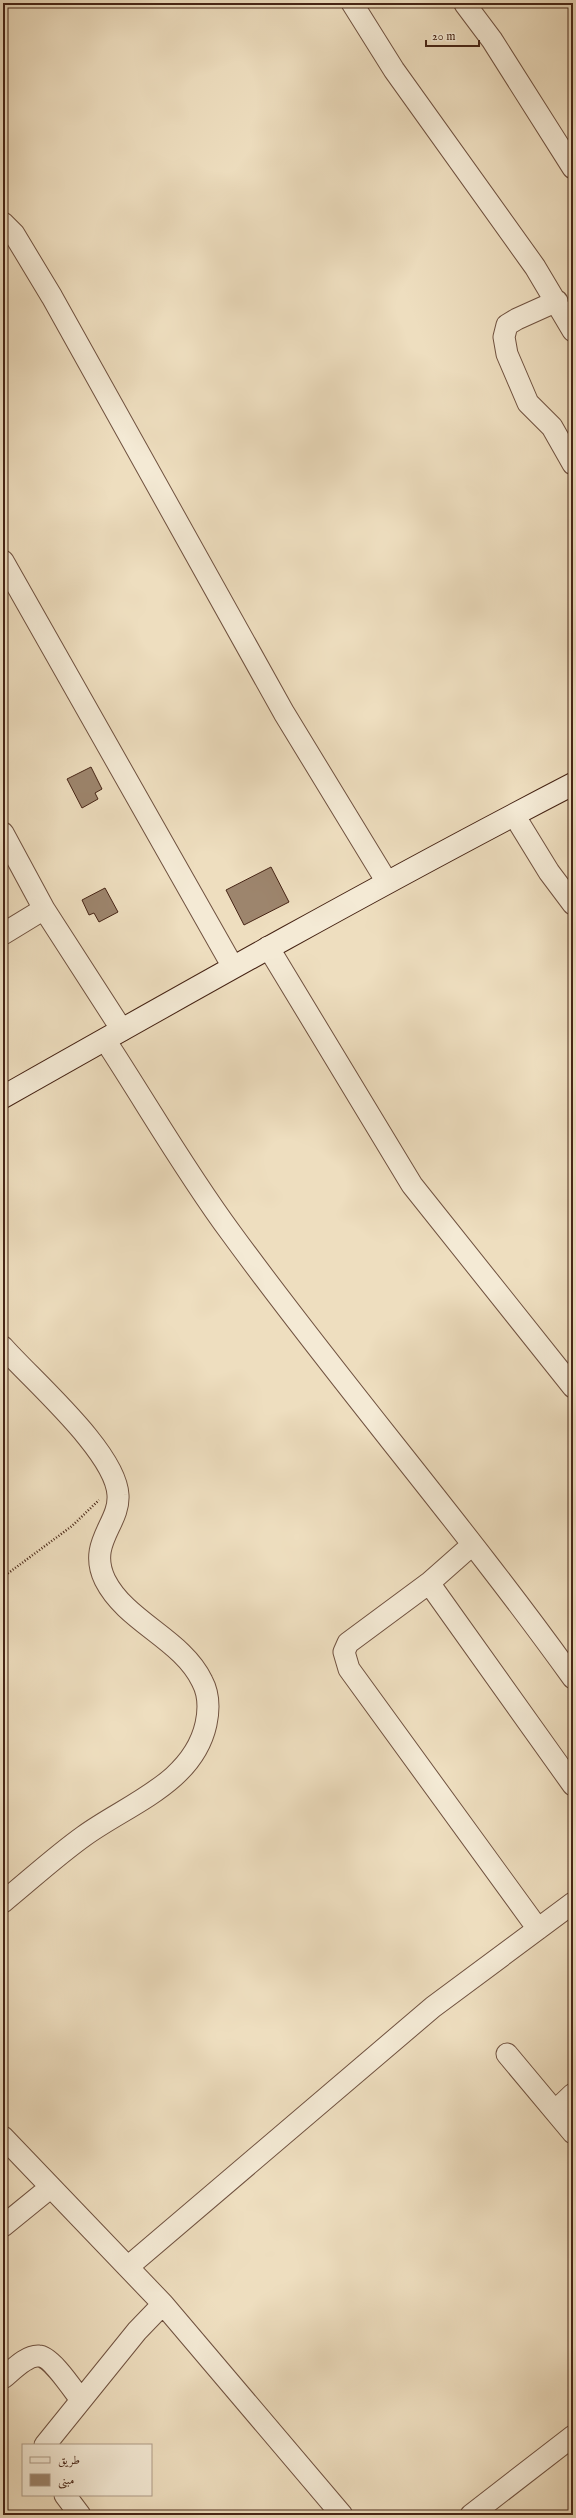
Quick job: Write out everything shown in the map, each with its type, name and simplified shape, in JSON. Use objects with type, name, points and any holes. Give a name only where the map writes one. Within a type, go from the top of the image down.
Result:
[{"type":"main road","points":[[3,1097],[268,947],[387,882],[573,784]]},
{"type":"street","points":[[352,3],[394,70],[507,228],[557,301],[573,331]]},
{"type":"street","points":[[465,4],[492,40],[573,168]]},
{"type":"street","points":[[3,224],[14,234],[52,297],[284,713],[387,882]]},
{"type":"street","points":[[557,301],[517,318],[507,325],[504,337],[507,354],[528,403],[552,427],[573,464]]},
{"type":"street","points":[[3,561],[233,967]]},
{"type":"street","points":[[514,815],[549,872],[573,904]]},
{"type":"street","points":[[3,833],[170,1143],[231,1234],[472,1545],[514,1595],[573,1678]]},
{"type":"street","points":[[3,934],[44,909]]},
{"type":"street","points":[[268,947],[412,1185],[573,1387]]},
{"type":"street","points":[[3,1348],[85,1435],[108,1465],[116,1483],[119,1496],[115,1513],[102,1537],[100,1558],[104,1578],[117,1598],[192,1664],[203,1682],[210,1710],[204,1735],[191,1759],[173,1778],[85,1835],[3,1902]]},
{"type":"street","points":[[472,1545],[429,1582],[348,1643],[344,1652],[345,1660],[538,1929]]},
{"type":"street","points":[[429,1582],[573,1785]]},
{"type":"street","points":[[129,2266],[433,2007],[573,1903]]},
{"type":"street","points":[[507,2054],[573,2133]]},
{"type":"street","points":[[555,2111],[573,2094]]},
{"type":"street","points":[[3,2137],[129,2266],[342,2515]]},
{"type":"street","points":[[3,2226],[51,2186]]},
{"type":"street","points":[[46,2444],[137,2332],[163,2304]]},
{"type":"street","points":[[3,2378],[29,2359],[38,2356],[44,2357],[50,2362],[81,2400]]},
{"type":"street","points":[[471,2515],[573,2436]]},
{"type":"street","points":[[66,2496],[80,2515]]},
{"type":"path","points":[[3,1577],[72,1526],[116,1483]]},
{"type":"building","points":[[91,767],[102,789],[95,793],[98,799],[82,808],[67,779]]},
{"type":"building","points":[[271,867],[289,902],[244,925],[226,890]]},
{"type":"building","points":[[105,888],[118,912],[99,922],[94,913],[89,915],[82,900]]}]
